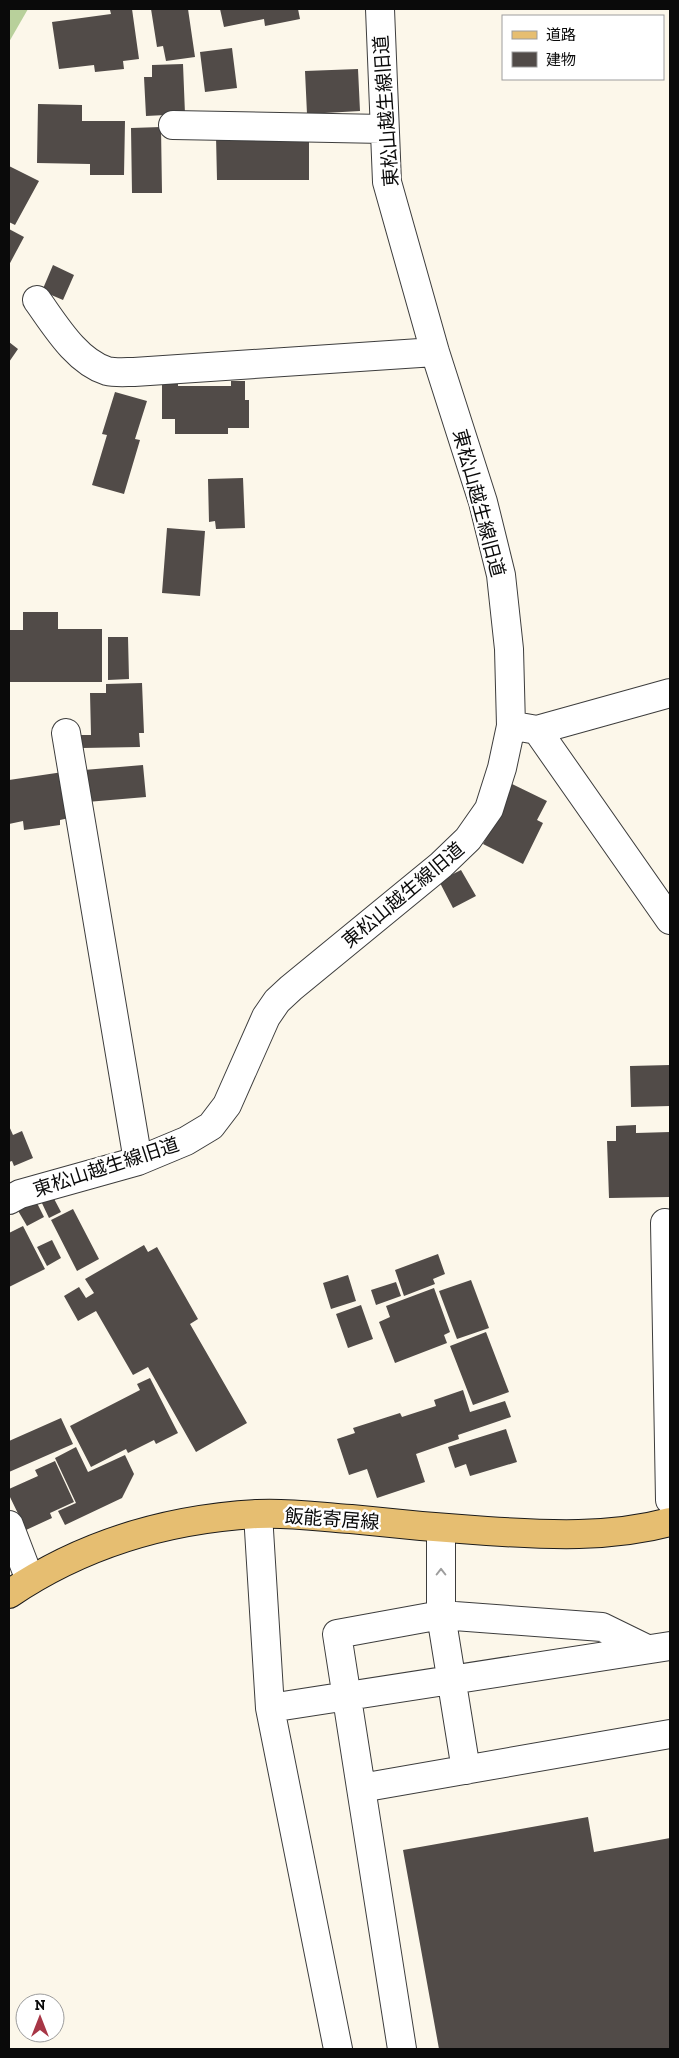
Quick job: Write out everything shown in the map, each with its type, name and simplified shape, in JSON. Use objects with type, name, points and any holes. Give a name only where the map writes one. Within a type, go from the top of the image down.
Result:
[{"type":"main road","name":"飯能寄居線","points":[[19,1587],[126,1536],[188,1521],[258,1514],[308,1516],[440,1528],[536,1534],[602,1534],[644,1529],[670,1522]]},
{"type":"street","name":"東松山越生線旧道","points":[[9,1200],[20,1194],[138,1161],[186,1141],[211,1126],[226,1106],[266,1017],[277,1001],[441,865],[468,840],[488,809],[502,768],[510,726],[509,649],[501,575],[483,502],[435,352],[387,182],[380,9]]},
{"type":"street","points":[[173,125],[384,129]]},
{"type":"street","points":[[37,300],[73,346],[88,360],[108,371],[134,372],[435,352]]},
{"type":"street","points":[[510,726],[537,730],[670,693]]},
{"type":"street","points":[[537,730],[670,920]]},
{"type":"street","points":[[66,733],[138,1161]]},
{"type":"street","points":[[665,1223],[670,1500]]},
{"type":"street","points":[[258,1514],[270,1708],[338,2049]]},
{"type":"street","points":[[9,1525],[19,1587]]},
{"type":"street","points":[[440,1528],[441,1615],[466,1770]]},
{"type":"street","points":[[402,2049],[337,1634],[441,1615],[602,1627],[659,1647]]},
{"type":"street","points":[[270,1708],[659,1647]]},
{"type":"street","points":[[361,1788],[670,1734]]},
{"type":"green space","points":[[9,9],[28,9],[9,42]]},
{"type":"building","points":[[132,9],[139,59],[123,61],[124,69],[95,72],[94,65],[59,69],[52,22],[111,14],[110,10]]},
{"type":"building","points":[[151,9],[188,9],[195,57],[166,61],[163,46],[157,47]]},
{"type":"building","points":[[220,9],[298,9],[300,19],[265,26],[264,19],[224,27]]},
{"type":"building","points":[[232,48],[237,88],[205,92],[200,52]]},
{"type":"building","points":[[183,64],[185,114],[146,116],[144,77],[152,77],[152,65]]},
{"type":"building","points":[[358,69],[360,111],[307,114],[305,71]]},
{"type":"building","points":[[38,104],[82,105],[82,121],[125,121],[124,175],[90,175],[90,164],[37,163]]},
{"type":"building","points":[[161,127],[162,193],[132,193],[131,128]]},
{"type":"building","points":[[216,136],[309,139],[309,180],[217,180]]},
{"type":"building","points":[[9,166],[39,181],[15,225],[9,222]]},
{"type":"building","points":[[9,229],[24,237],[9,265]]},
{"type":"building","points":[[53,265],[74,275],[63,300],[42,291]]},
{"type":"building","points":[[9,342],[18,349],[9,362]]},
{"type":"building","points":[[162,380],[178,380],[178,386],[231,386],[231,381],[245,381],[245,400],[249,400],[249,428],[228,428],[228,434],[175,434],[175,419],[162,419]]},
{"type":"building","points":[[115,392],[147,401],[135,439],[140,440],[124,494],[92,485],[107,435],[102,434]]},
{"type":"building","points":[[243,478],[245,528],[216,529],[215,521],[209,522],[208,479]]},
{"type":"building","points":[[167,528],[205,531],[200,596],[162,593]]},
{"type":"building","points":[[23,612],[58,612],[58,629],[102,629],[102,682],[9,682],[9,630],[23,630]]},
{"type":"building","points":[[108,637],[128,637],[129,679],[108,680]]},
{"type":"building","points":[[142,683],[144,733],[139,733],[140,747],[82,748],[81,735],[91,735],[90,693],[106,693],[106,684]]},
{"type":"building","points":[[143,765],[146,797],[87,802],[84,770]]},
{"type":"building","points":[[63,772],[69,818],[60,820],[60,825],[24,830],[23,821],[9,824],[9,780]]},
{"type":"building","points":[[510,783],[547,801],[537,820],[543,823],[523,864],[483,844],[498,815]]},
{"type":"building","points":[[461,870],[476,896],[453,908],[439,881]]},
{"type":"building","points":[[670,1065],[670,1106],[631,1107],[630,1066]]},
{"type":"building","points":[[636,1125],[636,1133],[670,1132],[670,1197],[609,1198],[607,1141],[616,1141],[616,1126]]},
{"type":"building","points":[[9,1126],[13,1135],[22,1131],[33,1158],[14,1166],[12,1161],[9,1162]]},
{"type":"building","points":[[51,1193],[61,1212],[49,1218],[40,1199]]},
{"type":"building","points":[[35,1199],[44,1217],[27,1226],[17,1209]]},
{"type":"building","points":[[73,1209],[99,1259],[77,1271],[51,1220]]},
{"type":"building","points":[[23,1226],[45,1269],[9,1287],[9,1233]]},
{"type":"building","points":[[52,1240],[61,1258],[47,1266],[37,1247]]},
{"type":"building","points":[[144,1245],[148,1252],[157,1247],[198,1319],[190,1324],[247,1423],[196,1452],[148,1367],[133,1375],[96,1311],[78,1321],[64,1296],[79,1287],[86,1298],[94,1293],[85,1279]]},
{"type":"building","points":[[438,1254],[445,1274],[433,1279],[435,1284],[404,1296],[395,1270]]},
{"type":"building","points":[[348,1275],[356,1301],[331,1309],[323,1283]]},
{"type":"building","points":[[471,1280],[489,1328],[457,1339],[439,1291]]},
{"type":"building","points":[[396,1282],[401,1296],[376,1305],[371,1290]]},
{"type":"building","points":[[434,1288],[450,1332],[444,1335],[447,1343],[395,1363],[379,1322],[390,1317],[386,1306]]},
{"type":"building","points":[[361,1305],[373,1339],[348,1348],[336,1314]]},
{"type":"building","points":[[486,1332],[509,1392],[473,1405],[450,1346]]},
{"type":"building","points":[[150,1378],[178,1433],[156,1444],[154,1440],[128,1453],[126,1449],[91,1467],[70,1426],[140,1390],[137,1384]]},
{"type":"building","points":[[463,1390],[470,1412],[505,1401],[511,1417],[458,1435],[459,1439],[416,1454],[425,1482],[377,1498],[367,1469],[349,1475],[337,1439],[355,1433],[353,1428],[400,1413],[402,1417],[436,1406],[434,1400]]},
{"type":"building","points":[[61,1418],[73,1444],[9,1472],[9,1441]]},
{"type":"building","points":[[506,1429],[517,1462],[470,1476],[466,1464],[455,1468],[448,1447]]},
{"type":"building","points":[[76,1447],[88,1472],[125,1455],[134,1474],[122,1498],[65,1525],[58,1511],[76,1503],[55,1458]]},
{"type":"building","points":[[55,1461],[74,1502],[50,1513],[52,1518],[26,1530],[9,1495],[9,1489],[38,1476],[35,1470]]},
{"type":"building","points":[[588,1817],[594,1852],[670,1838],[670,2049],[439,2049],[403,1850]]}]
